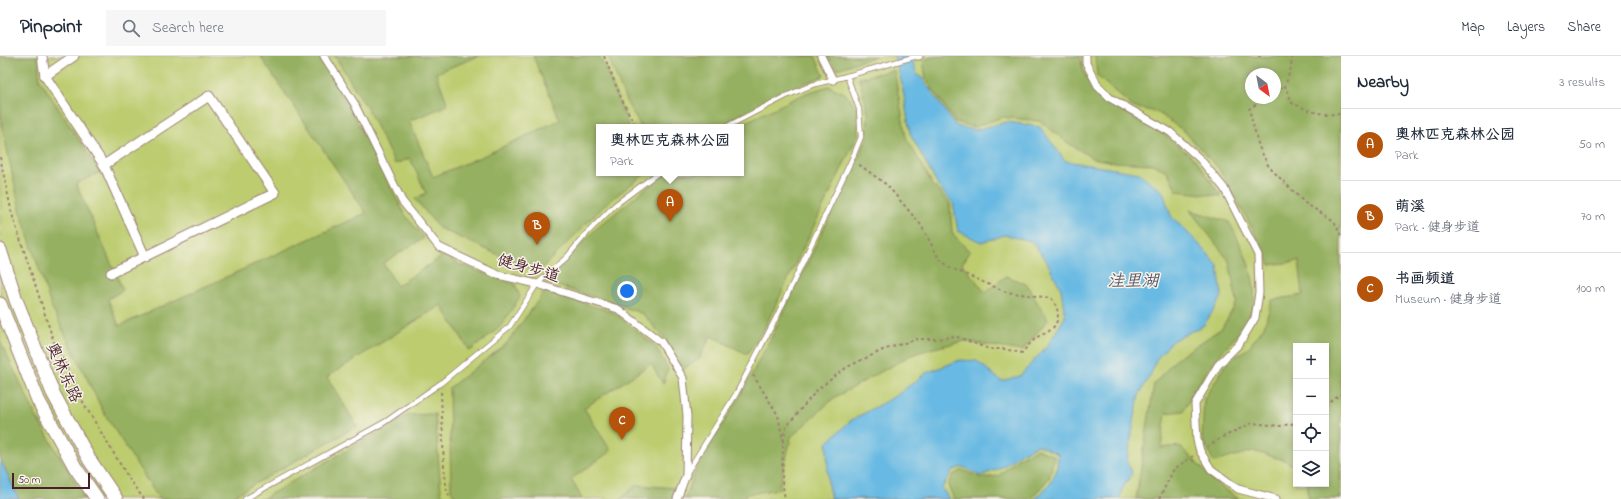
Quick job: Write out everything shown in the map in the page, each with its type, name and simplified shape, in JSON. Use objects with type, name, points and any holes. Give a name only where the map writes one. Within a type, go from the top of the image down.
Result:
[{"type":"main road","name":"奥林东路","points":[[0,250],[16,300],[53,393],[89,459],[116,499]]},
{"type":"main road","points":[[0,304],[38,400],[75,467],[97,499]]},
{"type":"street","points":[[42,56],[45,76],[104,165],[144,257]]},
{"type":"street","points":[[45,76],[74,56]]},
{"type":"street","name":"健身步道","points":[[324,56],[354,103],[402,201],[439,247],[498,275],[537,284],[618,309],[661,342],[683,378],[687,416],[686,475],[677,499]]},
{"type":"street","points":[[821,56],[833,80]]},
{"type":"street","points":[[1086,56],[1086,63],[1098,86],[1110,98],[1170,132],[1200,158],[1224,188],[1258,255],[1259,293],[1255,318],[1239,344],[1218,365],[1195,404],[1197,440],[1200,451],[1211,470],[1238,489],[1271,498]]},
{"type":"street","points":[[104,165],[209,96],[275,193],[110,273]]},
{"type":"lane","points":[[732,124],[786,96],[812,85],[918,56]]},
{"type":"lane","points":[[686,475],[736,394],[778,314],[861,137],[859,109],[847,76]]},
{"type":"lane","points":[[245,499],[385,422],[440,383],[510,326],[537,284],[567,257],[586,234],[615,205],[654,176]]},
{"type":"path","points":[[604,56],[622,100],[634,124]]},
{"type":"path","points":[[1281,88],[1285,86],[1291,68],[1292,56]]},
{"type":"path","points":[[1285,86],[1292,102],[1310,111],[1323,115],[1341,114]]},
{"type":"path","points":[[1257,104],[1249,109],[1259,147],[1269,167],[1305,203],[1334,221],[1341,235]]},
{"type":"path","points":[[0,157],[12,214],[54,342],[84,404],[131,482],[144,499]]},
{"type":"path","points":[[785,499],[782,481],[783,441],[786,427],[817,390],[847,367],[883,350],[917,339],[937,339],[955,336],[989,349],[1004,349],[1022,353],[1036,338],[1051,330],[1057,320],[1059,312],[1056,303],[1051,298],[1006,292],[951,268],[939,259],[921,225],[886,185],[852,159]]},
{"type":"path","points":[[749,369],[778,415],[783,441]]},
{"type":"path","points":[[440,383],[444,467],[447,492],[451,499]]},
{"type":"path","points":[[1329,404],[1341,394]]},
{"type":"path","points":[[1159,499],[1174,469],[1221,438],[1252,423],[1280,426],[1293,424]]},
{"type":"green space","points":[[0,56],[1341,56],[1341,499],[0,499]]},
{"type":"green space","points":[[0,56],[38,56],[40,80],[100,172],[76,184],[123,290],[108,299],[119,326],[366,213],[260,56],[319,56],[343,95],[405,215],[424,238],[383,263],[397,286],[444,255],[461,265],[515,284],[520,297],[500,327],[470,351],[441,305],[327,377],[357,426],[228,499],[159,499],[104,413],[51,306],[21,214],[1,122]]},
{"type":"green space","points":[[335,56],[479,56],[436,73],[448,105],[409,121],[433,177],[483,156],[560,120],[533,56],[599,56],[628,124],[596,124],[596,176],[642,176],[608,202],[539,271],[523,266],[439,228],[415,199],[426,193],[410,158],[395,164],[368,110]]},
{"type":"green space","points":[[608,56],[815,56],[824,76],[780,93],[723,124],[639,124],[626,101]]},
{"type":"green space","points":[[826,56],[876,56],[837,69]]},
{"type":"green space","points":[[939,56],[1080,56],[1084,73],[1101,99],[1164,134],[1196,160],[1221,196],[1177,191],[1167,171],[1152,164],[1113,162],[1092,158],[1068,143],[1040,121],[1002,117],[974,127],[955,122],[926,79],[923,60]]},
{"type":"green space","points":[[1095,56],[1341,56],[1341,499],[1309,499],[1307,487],[1329,487],[1329,343],[1293,343],[1293,467],[1287,461],[1253,451],[1214,462],[1202,439],[1204,399],[1226,364],[1248,348],[1264,327],[1272,300],[1303,295],[1299,261],[1270,265],[1263,248],[1219,169],[1184,131],[1157,112],[1133,107],[1097,76]]},
{"type":"green space","points":[[894,70],[906,137],[933,185],[950,203],[952,233],[970,252],[962,264],[985,292],[1006,276],[1026,284],[1048,320],[1022,351],[964,341],[930,349],[911,355],[834,398],[791,437],[779,489],[748,494],[741,499],[685,499],[697,466],[740,396],[770,340],[867,139],[868,113],[859,78]]},
{"type":"green space","points":[[829,86],[846,94],[858,110],[858,135],[764,329],[747,354],[711,336],[699,359],[683,369],[665,339],[643,314],[614,303],[545,282],[596,229],[660,176],[744,176],[744,124],[741,124],[806,93]]},
{"type":"green space","points":[[1190,210],[1229,222],[1241,246],[1251,272],[1254,301],[1247,321],[1234,339],[1208,369],[1183,411],[1166,413],[1161,448],[1179,446],[1212,480],[1239,499],[1136,499],[1154,384],[1175,360],[1222,328],[1237,302],[1229,261]]},
{"type":"green space","points":[[545,291],[615,313],[656,347],[668,369],[663,384],[651,364],[584,408],[611,451],[571,479],[582,499],[457,499],[451,490],[449,388],[506,344]]},
{"type":"green space","points":[[0,341],[36,416],[85,499],[19,499],[0,459]]},
{"type":"green space","points":[[435,414],[441,492],[445,499],[262,499],[408,415]]},
{"type":"green space","points":[[1037,449],[1054,456],[1049,478],[1031,499],[954,499],[948,485],[953,475],[962,470],[982,478],[999,476],[1018,458]]},
{"type":"green space","points":[[636,485],[676,488],[672,499],[621,499]]},
{"type":"water","name":"洼里湖","points":[[894,56],[911,56],[917,75],[922,78],[956,126],[975,130],[1007,122],[1040,127],[1065,161],[1139,173],[1163,192],[1171,216],[1202,247],[1218,266],[1222,297],[1204,325],[1172,341],[1156,360],[1151,374],[1139,395],[1127,461],[1132,474],[1122,489],[1120,499],[1035,499],[1049,485],[1057,470],[1058,454],[1038,445],[1021,453],[1004,466],[981,476],[963,467],[953,470],[942,488],[949,499],[831,499],[828,485],[827,443],[850,421],[897,395],[926,373],[960,360],[977,361],[1001,381],[1020,376],[1048,345],[1065,317],[1061,289],[1046,260],[1031,241],[1005,235],[981,242],[958,231],[953,203],[938,186],[910,133],[902,84]]},
{"type":"water","points":[[0,459],[19,499],[0,499]]},
{"type":"place","name":"奥林匹克森林公园","points":[[670,222]]},
{"type":"place","name":"萌溪","points":[[537,245]]},
{"type":"place","name":"书画频道","points":[[622,440]]}]
